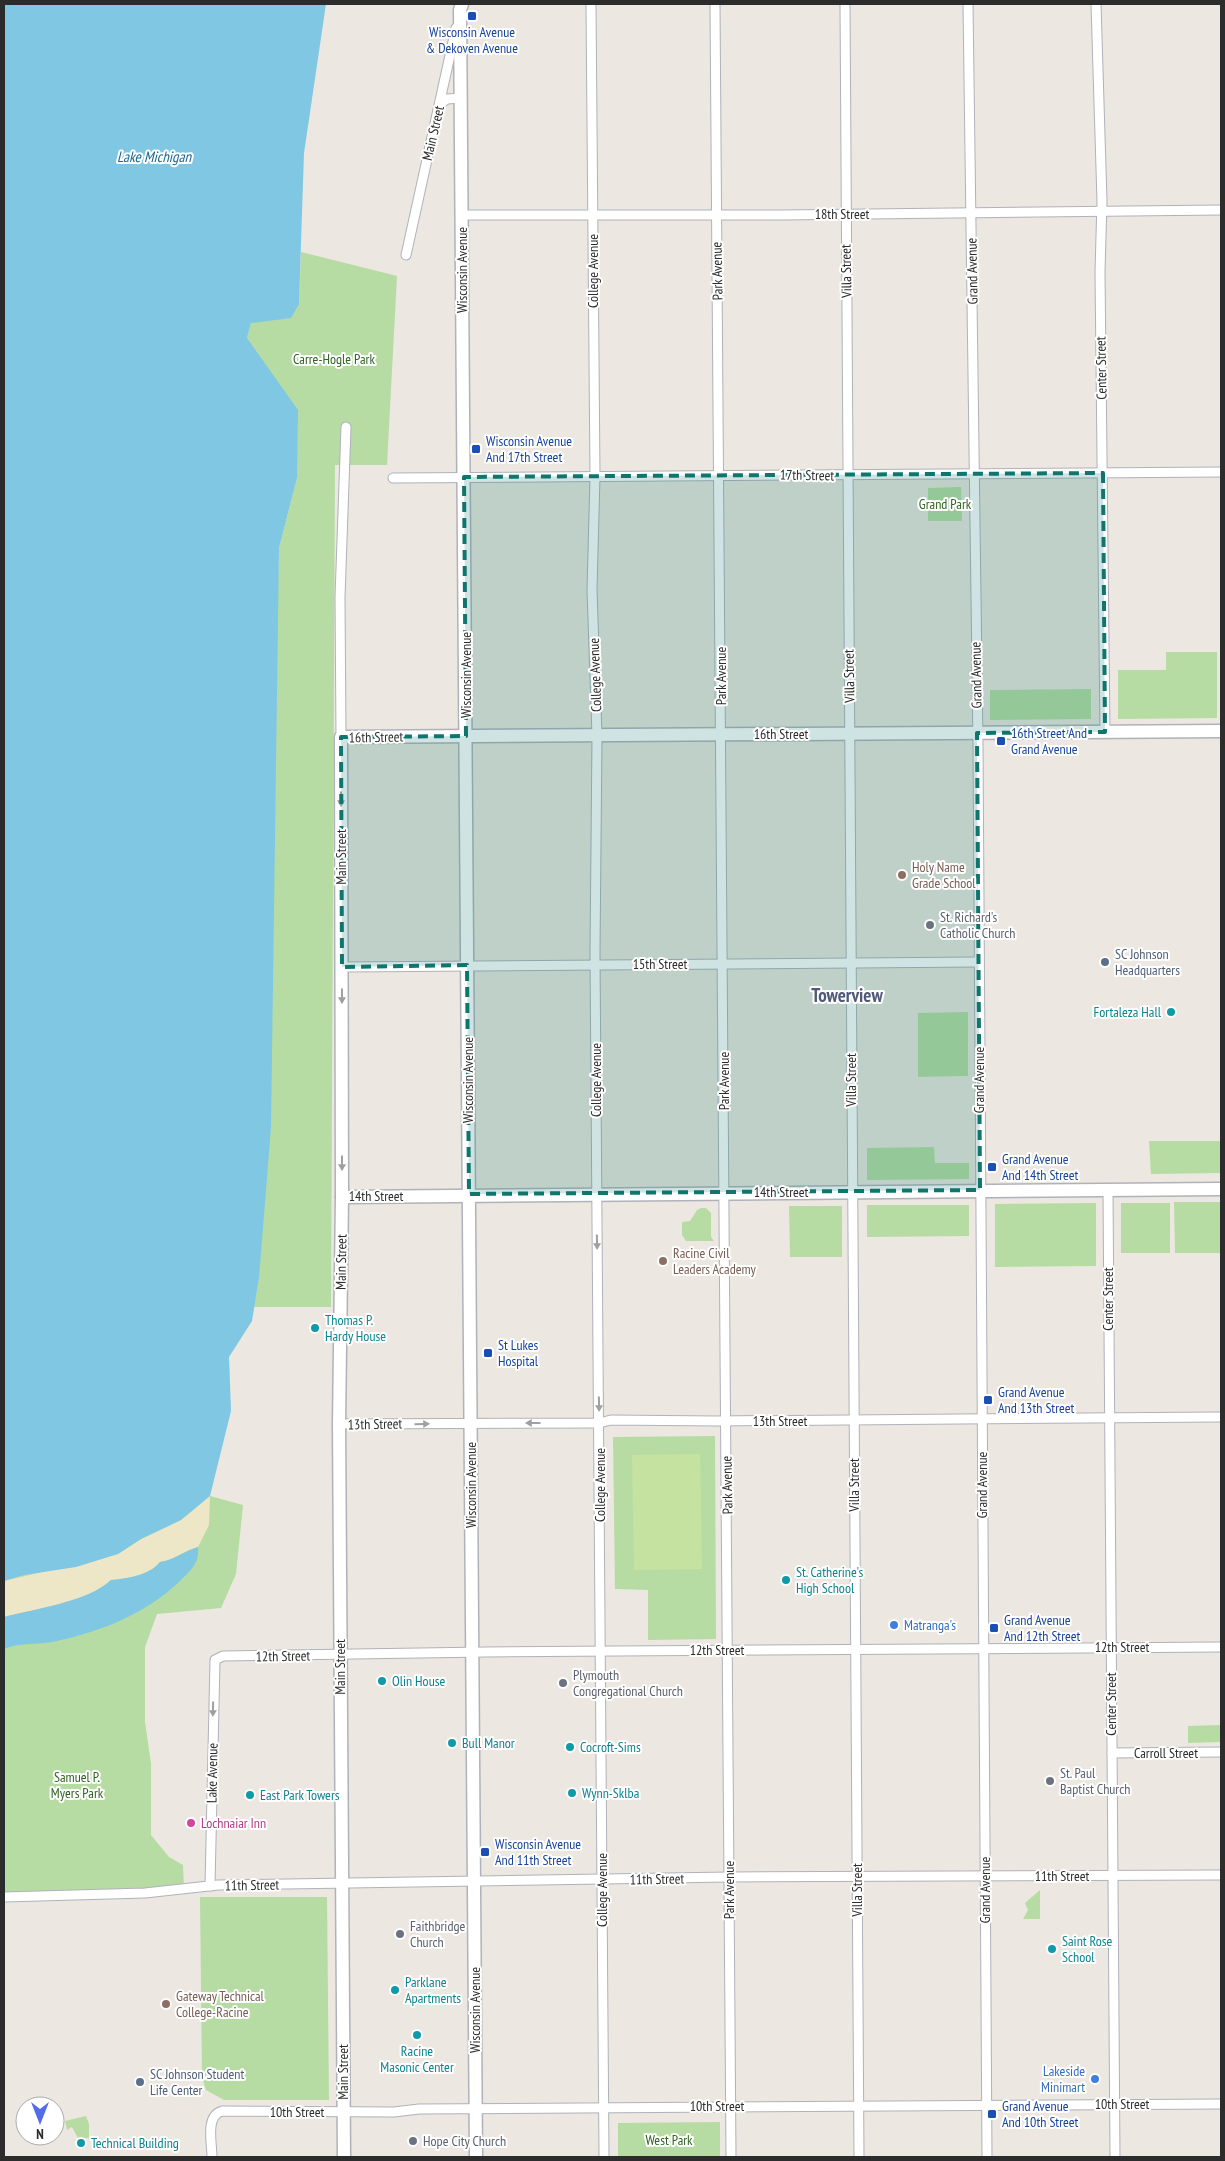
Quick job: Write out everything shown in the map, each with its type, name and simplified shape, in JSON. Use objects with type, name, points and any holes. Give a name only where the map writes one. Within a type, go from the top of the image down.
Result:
[{"type":"street","name":"College Avenue","points":[[591,4],[595,476],[592,590],[597,735],[595,964],[604,2157]]},
{"type":"street","name":"Park Avenue","points":[[715,4],[731,2157]]},
{"type":"street","name":"Villa Street","points":[[845,4],[849,475],[847,588],[850,735],[859,2157]]},
{"type":"street","name":"Grand Avenue","points":[[968,4],[977,733],[987,2157]]},
{"type":"street","name":"Center Street","points":[[1096,4],[1101,212],[1105,732]]},
{"type":"street","name":"Wisconsin Avenue","points":[[461,7],[476,2157]]},
{"type":"street","name":"Main Street","points":[[406,255],[461,7]]},
{"type":"street","points":[[440,104],[447,99],[461,98]]},
{"type":"street","name":"18th Street","points":[[462,215],[846,214],[1221,210]]},
{"type":"street","name":"Main Street","points":[[344,2157],[339,1424],[342,1197],[340,597],[346,427]]},
{"type":"street","name":"17th Street","points":[[392,478],[1221,472]]},
{"type":"street","name":"16th Street","points":[[340,737],[1221,731]]},
{"type":"street","name":"15th Street","points":[[342,967],[979,962]]},
{"type":"street","name":"14th Street","points":[[342,1197],[469,1194],[1221,1189]]},
{"type":"street","name":"Center Street","points":[[1108,1190],[1115,2157]]},
{"type":"street","name":"13th Street","points":[[339,1424],[599,1423],[611,1420],[1221,1418]]},
{"type":"street","name":"12th Street","points":[[215,1660],[223,1656],[472,1652],[1221,1647]]},
{"type":"street","name":"Lake Avenue","points":[[210,1886],[215,1660]]},
{"type":"street","name":"Carroll Street","points":[[1112,1753],[1221,1752]]},
{"type":"street","name":"11th Street","points":[[4,1897],[145,1893],[210,1886],[729,1878],[1221,1875]]},
{"type":"street","name":"10th Street","points":[[212,2157],[212,2122],[214,2115],[226,2111],[343,2112],[603,2107],[1221,2104]]},
{"type":"highlighted area","points":[[1103,473],[1105,732],[977,733],[980,1190],[469,1194],[467,965],[342,967],[341,737],[466,736],[464,477]]},
{"type":"green space","name":"Carre-Hogle Park","points":[[301,252],[397,276],[387,465],[335,465],[331,1307],[254,1307],[259,1278],[279,548],[297,478],[247,338],[251,323],[299,304]]},
{"type":"green space","name":"Grand Park","points":[[961,487],[962,521],[928,521],[928,488]]},
{"type":"green space","points":[[1166,652],[1217,652],[1217,718],[1118,719],[1118,670],[1166,670]]},
{"type":"green space","points":[[1091,689],[1091,719],[990,720],[990,690]]},
{"type":"green space","points":[[968,1012],[968,1076],[918,1077],[918,1013]]},
{"type":"green space","points":[[1149,1141],[1221,1141],[1221,1173],[1151,1174]]},
{"type":"green space","points":[[934,1147],[935,1163],[969,1163],[969,1179],[867,1180],[867,1148]]},
{"type":"green space","points":[[1174,1202],[1221,1202],[1221,1253],[1175,1253]]},
{"type":"green space","points":[[1096,1203],[1096,1266],[995,1267],[995,1204]]},
{"type":"green space","points":[[1121,1203],[1170,1203],[1170,1253],[1121,1253]]},
{"type":"green space","points":[[867,1205],[969,1205],[969,1236],[867,1237]]},
{"type":"green space","points":[[789,1206],[842,1206],[842,1257],[790,1257]]},
{"type":"green space","points":[[706,1208],[711,1213],[711,1237],[714,1241],[686,1241],[682,1235],[682,1222],[690,1221],[697,1210]]},
{"type":"green space","points":[[715,1436],[716,1639],[648,1640],[648,1590],[615,1589],[613,1437]]},
{"type":"green space","points":[[700,1454],[702,1569],[634,1570],[632,1455]]},
{"type":"green space","name":"Samuel P. Myers Park","points":[[210,1496],[243,1505],[236,1574],[221,1608],[157,1614],[145,1647],[145,1722],[151,1764],[151,1835],[169,1857],[183,1865],[184,1889],[4,1897],[4,1581],[181,1520]]},
{"type":"green space","points":[[1221,1725],[1221,1742],[1188,1743],[1188,1726]]},
{"type":"green space","points":[[1040,1890],[1040,1919],[1023,1919],[1028,1910],[1025,1903]]},
{"type":"green space","points":[[200,1897],[327,1897],[329,2100],[224,2100],[206,2090],[202,2077]]},
{"type":"green space","points":[[86,2116],[89,2124],[89,2138],[78,2138],[72,2127],[67,2130],[65,2121]]},
{"type":"green space","name":"West Park","points":[[720,2122],[720,2157],[618,2157],[618,2123]]},
{"type":"sand","points":[[210,1496],[209,1525],[198,1547],[160,1562],[144,1573],[111,1580],[89,1594],[45,1608],[4,1617],[4,1581],[118,1554],[141,1539],[181,1520]]},
{"type":"water","name":"Lake Michigan","points":[[4,4],[326,4],[304,153],[299,304],[291,318],[251,323],[247,338],[298,410],[297,478],[279,548],[271,1127],[259,1278],[252,1321],[229,1357],[231,1411],[210,1496],[181,1520],[141,1539],[118,1554],[76,1567],[24,1575],[4,1581]]},
{"type":"water","points":[[198,1547],[196,1562],[179,1582],[152,1603],[122,1620],[74,1637],[50,1642],[17,1645],[4,1649],[4,1617],[45,1608],[89,1594],[111,1580],[144,1573],[160,1562]]},
{"type":"place","name":"Wisconsin Avenue & Dekoven Avenue","points":[[472,16]]},
{"type":"place","name":"Wisconsin Avenue And 17th Street","points":[[476,449]]},
{"type":"place","name":"16th Street And Grand Avenue","points":[[1001,741]]},
{"type":"place","name":"Holy Name Grade School","points":[[902,875]]},
{"type":"place","name":"St. Richard's Catholic Church","points":[[930,925]]},
{"type":"place","name":"SC Johnson Headquarters","points":[[1105,962]]},
{"type":"place","name":"Fortaleza Hall","points":[[1171,1012]]},
{"type":"place","name":"Grand Avenue And 14th Street","points":[[992,1167]]},
{"type":"place","name":"Racine Civil Leaders Academy","points":[[663,1261]]},
{"type":"place","name":"Thomas P. Hardy House","points":[[315,1328]]},
{"type":"place","name":"St Lukes Hospital","points":[[488,1353]]},
{"type":"place","name":"Grand Avenue And 13th Street","points":[[988,1400]]},
{"type":"place","name":"St. Catherine's High School","points":[[786,1580]]},
{"type":"place","name":"Matranga's","points":[[894,1625]]},
{"type":"place","name":"Grand Avenue And 12th Street","points":[[994,1628]]},
{"type":"place","name":"Olin House","points":[[382,1681]]},
{"type":"place","name":"Plymouth Congregational Church","points":[[563,1683]]},
{"type":"place","name":"Bull Manor","points":[[452,1743]]},
{"type":"place","name":"Cocroft-Sims","points":[[570,1747]]},
{"type":"place","name":"St. Paul Baptist Church","points":[[1050,1781]]},
{"type":"place","name":"Wynn-Sklba","points":[[572,1793]]},
{"type":"place","name":"East Park Towers","points":[[250,1795]]},
{"type":"place","name":"Lochnaiar Inn","points":[[191,1823]]},
{"type":"place","name":"Wisconsin Avenue And 11th Street","points":[[485,1852]]},
{"type":"place","name":"Faithbridge Church","points":[[400,1934]]},
{"type":"place","name":"Saint Rose School","points":[[1052,1949]]},
{"type":"place","name":"Parklane Apartments","points":[[395,1990]]},
{"type":"place","name":"Gateway Technical College-Racine","points":[[166,2004]]},
{"type":"place","name":"Racine Masonic Center","points":[[417,2035]]},
{"type":"place","name":"Lakeside Minimart","points":[[1095,2079]]},
{"type":"place","name":"SC Johnson Student Life Center","points":[[140,2082]]},
{"type":"place","name":"Grand Avenue And 10th Street","points":[[992,2114]]},
{"type":"place","name":"Hope City Church","points":[[413,2141]]},
{"type":"place","name":"Technical Building","points":[[81,2143]]},
{"type":"district","name":"Towerview","points":[[847,995]]}]
